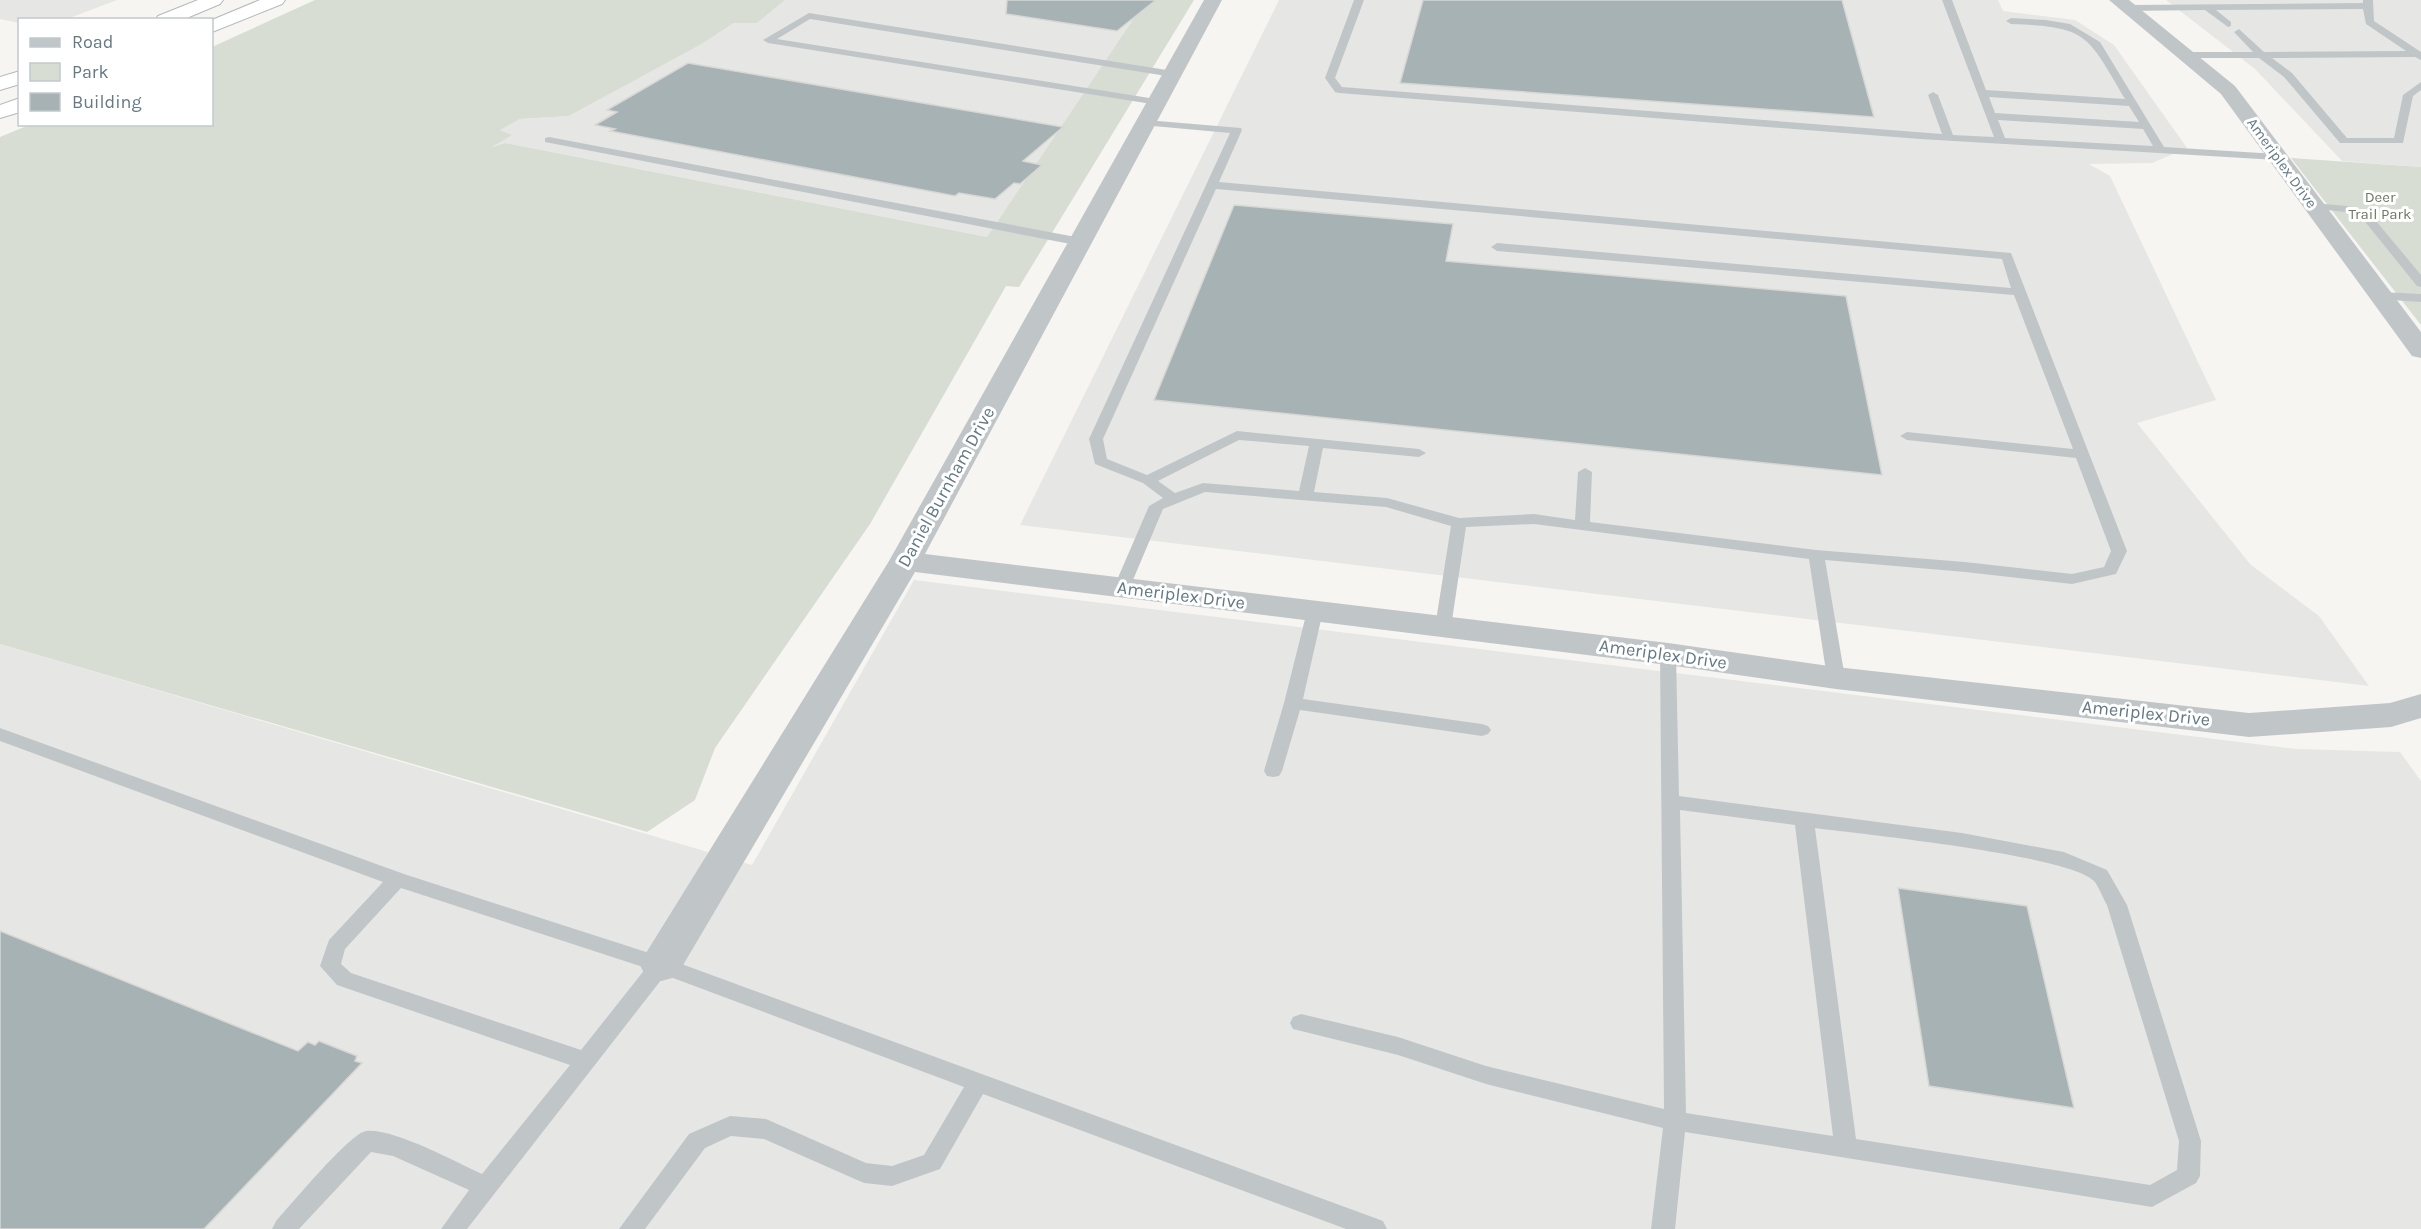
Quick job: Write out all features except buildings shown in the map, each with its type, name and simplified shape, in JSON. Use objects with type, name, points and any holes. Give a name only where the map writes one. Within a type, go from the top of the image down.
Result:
[{"type":"highway","points":[[170,18],[214,0]]},
{"type":"highway","points":[[213,26],[276,0]]},
{"type":"highway","points":[[0,84],[18,78]]},
{"type":"highway","points":[[0,112],[18,105]]},
{"type":"street","name":"Daniel Burnham Drive","points":[[662,965],[905,561],[1213,0]]},
{"type":"street","name":"Ameriplex Drive","points":[[2123,4],[2228,90],[2421,350]]},
{"type":"street","name":"Ameriplex Drive","points":[[905,561],[1668,654],[1836,678],[2249,725],[2391,715],[2421,706]]},
{"type":"lane","points":[[1359,0],[1330,78],[1339,90],[1948,137],[2277,157]]},
{"type":"lane","points":[[1947,0],[2001,140]]},
{"type":"lane","points":[[2197,0],[2228,24]]},
{"type":"lane","points":[[2123,4],[2206,7],[2368,3],[2369,22],[2419,55]]},
{"type":"lane","points":[[1173,74],[809,16],[768,40],[1237,130],[1096,439],[1100,461],[1148,480],[1174,500]]},
{"type":"lane","points":[[2011,21],[2063,25],[2082,32],[2097,44],[2160,149]]},
{"type":"lane","points":[[2239,32],[2262,55],[2288,75],[2344,141],[2399,141],[2408,95],[2421,85]]},
{"type":"lane","points":[[2186,56],[2419,55]]},
{"type":"lane","points":[[1983,93],[2132,103]]},
{"type":"lane","points":[[1933,95],[1948,137]]},
{"type":"lane","points":[[1992,117],[2146,126]]},
{"type":"lane","points":[[549,140],[1081,242]]},
{"type":"lane","points":[[1122,587],[1157,506],[1203,487],[1387,503],[1459,523],[1534,519],[1816,555],[1965,567],[2072,579],[2110,571],[2119,551],[2007,256],[1212,185]]},
{"type":"lane","points":[[2313,206],[2347,209],[2367,217],[2421,283]]},
{"type":"lane","points":[[1497,247],[2019,292]]},
{"type":"lane","points":[[2381,296],[2421,298]]},
{"type":"lane","points":[[1148,480],[1237,435],[1419,453]]},
{"type":"lane","points":[[1907,436],[2082,454]]},
{"type":"lane","points":[[1306,495],[1317,442]]},
{"type":"lane","points":[[1582,525],[1585,472]]},
{"type":"lane","points":[[1443,627],[1459,523]]},
{"type":"lane","points":[[1816,555],[1836,678]]},
{"type":"lane","points":[[1273,771],[1293,702],[1315,611]]},
{"type":"lane","points":[[1663,1229],[1675,1121],[1668,654]]},
{"type":"lane","points":[[1293,702],[1482,730]]},
{"type":"lane","points":[[0,734],[397,879],[662,965],[1375,1229]]},
{"type":"lane","points":[[1301,1023],[1398,1046],[1486,1075],[1675,1121],[2152,1196],[2188,1176],[2190,1142],[2117,904],[2100,875],[2064,858],[1962,840],[1672,802]]},
{"type":"lane","points":[[1804,819],[1846,1148]]},
{"type":"lane","points":[[397,879],[336,946],[330,966],[344,979],[586,1061]]},
{"type":"lane","points":[[453,1229],[662,965]]},
{"type":"lane","points":[[631,1229],[697,1141],[730,1126],[766,1129],[864,1173],[892,1176],[932,1162],[978,1083]]},
{"type":"lane","points":[[284,1229],[339,1168],[367,1141],[396,1146],[486,1187]]},
{"type":"shaded area","points":[[0,0],[117,0],[70,18],[18,18],[18,23],[0,19]]},
{"type":"shaded area","points":[[785,0],[1146,0],[987,237],[505,143],[486,150],[511,135],[499,130],[520,119],[569,116],[700,45],[734,23],[757,23]]},
{"type":"shaded area","points":[[1279,0],[1998,0],[2003,11],[2075,20],[2114,45],[2187,148],[2152,163],[2089,164],[2110,176],[2216,400],[2137,423],[2250,564],[2319,616],[2369,686],[1020,525]]},
{"type":"shaded area","points":[[2166,0],[2421,0],[2421,167],[2342,161],[2255,69]]},
{"type":"shaded area","points":[[914,580],[2297,749],[2400,752],[2421,781],[2421,1229],[0,1229],[0,644],[752,865]]},
{"type":"green space","points":[[315,0],[785,0],[757,23],[734,23],[700,45],[569,116],[520,119],[500,130],[512,135],[490,148],[505,143],[987,237],[1146,0],[1194,0],[1019,287],[1006,286],[870,524],[715,748],[695,800],[647,832],[0,644],[0,137],[27,126],[213,126],[213,47]]},
{"type":"green space","name":"Deer Trail Park","points":[[2291,158],[2421,167],[2421,325]]}]
